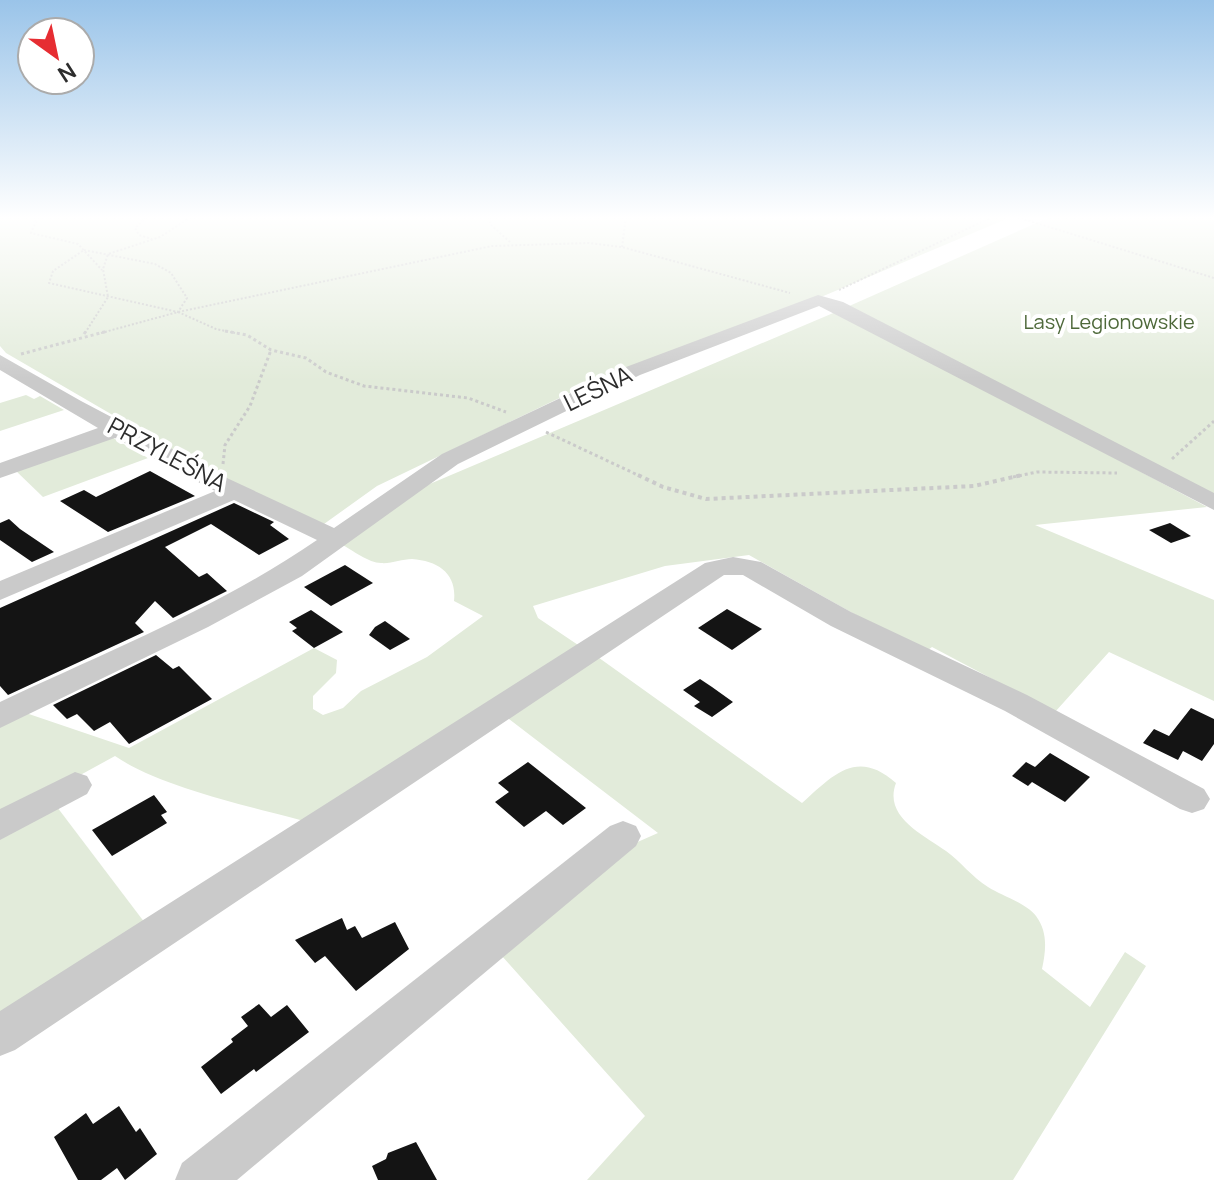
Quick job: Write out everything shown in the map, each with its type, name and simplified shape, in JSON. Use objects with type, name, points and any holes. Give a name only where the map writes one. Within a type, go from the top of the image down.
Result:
[{"type":"street","name":"LEŚNA","points":[[0,716],[246,596],[338,540],[396,495],[450,459],[633,371],[818,300]]},
{"type":"street","points":[[818,300],[837,306],[1214,503]]},
{"type":"street","name":"PRZYLEŚNA","points":[[7,359],[118,429],[228,488],[338,540]]},
{"type":"street","points":[[0,471],[118,429]]},
{"type":"street","points":[[0,591],[228,488]]},
{"type":"street","points":[[0,1035],[715,569],[733,565],[751,568],[841,619],[1016,703],[1192,799]]},
{"type":"street","points":[[0,826],[75,785]]},
{"type":"street","points":[[199,1180],[623,836]]},
{"type":"path","points":[[53,272],[49,283],[178,312],[216,329],[247,335],[271,350],[306,358],[326,372],[364,386],[468,398],[500,408],[526,424],[663,487],[706,499],[974,486],[1037,472],[1114,473],[1169,462],[1214,421]]},
{"type":"path","points":[[82,336],[108,297],[103,272]]},
{"type":"path","points":[[169,272],[187,298],[178,312]]},
{"type":"path","points":[[7,359],[178,312],[368,272]]},
{"type":"path","points":[[710,272],[766,288]]},
{"type":"path","points":[[818,300],[877,272]]},
{"type":"path","points":[[1195,272],[1214,278]]},
{"type":"path","points":[[228,488],[225,445],[250,406],[271,350]]},
{"type":"green space","points":[[0,272],[880,272],[599,379],[377,486],[324,524],[228,482],[6,353],[0,346]]},
{"type":"green space","name":"Lasy Legionowskie","points":[[926,272],[1214,272],[1214,494],[847,307]]},
{"type":"green space","points":[[838,311],[1207,507],[1035,525],[1214,600],[1214,701],[1109,652],[1055,712],[932,647],[924,653],[749,555],[665,566],[533,606],[538,618],[584,649],[315,824],[184,788],[135,768],[115,756],[0,819],[0,722],[20,711],[129,748],[314,648],[337,660],[336,673],[313,696],[313,709],[323,715],[343,708],[361,691],[427,657],[483,616],[454,601],[449,576],[438,566],[412,559],[376,562],[341,544],[425,486]]},
{"type":"green space","points":[[26,395],[34,399],[40,396],[64,410],[0,431],[0,403]]},
{"type":"green space","points":[[108,435],[148,458],[43,497],[14,469]]},
{"type":"green space","points":[[595,655],[802,803],[846,769],[869,767],[882,773],[896,783],[895,806],[908,824],[951,855],[982,883],[1032,911],[1043,928],[1042,969],[1090,1007],[1125,952],[1146,966],[1013,1180],[587,1180],[645,1116],[501,955],[633,844],[658,833],[501,713]]},
{"type":"green space","points":[[54,803],[151,931],[0,1028],[0,833]]},
{"type":"building","points":[[150,471],[195,496],[108,532],[60,501],[84,490],[96,497]]},
{"type":"building","points":[[234,503],[274,522],[270,525],[289,539],[259,555],[211,524],[165,547],[199,577],[207,573],[227,591],[173,618],[155,601],[135,623],[144,632],[8,695],[0,686],[0,608]]},
{"type":"building","points":[[9,519],[54,552],[32,562],[0,540],[0,523]]},
{"type":"building","points":[[1170,523],[1191,536],[1171,543],[1149,530]]},
{"type":"building","points":[[345,565],[373,583],[331,606],[304,587]]},
{"type":"building","points":[[727,609],[762,629],[732,650],[698,628]]},
{"type":"building","points":[[311,610],[343,632],[314,648],[292,631],[297,628],[289,622]]},
{"type":"building","points":[[385,621],[410,639],[390,650],[369,635]]},
{"type":"building","points":[[156,655],[173,669],[179,666],[212,699],[129,744],[110,722],[94,731],[77,714],[67,719],[53,705]]},
{"type":"building","points":[[700,679],[733,702],[712,717],[694,706],[700,702],[683,690]]},
{"type":"building","points":[[1191,708],[1214,719],[1214,744],[1202,761],[1183,751],[1178,760],[1143,743],[1154,729],[1169,736]]},
{"type":"building","points":[[1050,753],[1090,777],[1065,802],[1032,782],[1028,786],[1012,776],[1026,762],[1035,767]]},
{"type":"building","points":[[528,762],[586,808],[563,825],[546,811],[524,827],[495,802],[509,792],[498,783]]},
{"type":"building","points":[[154,795],[167,812],[161,815],[167,823],[112,856],[92,830]]},
{"type":"building","points":[[342,918],[347,930],[355,926],[362,938],[395,922],[409,949],[356,991],[325,956],[315,963],[295,940]]},
{"type":"building","points":[[259,1004],[271,1017],[287,1005],[309,1032],[221,1094],[201,1067],[248,1026],[241,1017]]},
{"type":"building","points":[[119,1106],[136,1132],[140,1128],[157,1154],[125,1180],[117,1168],[101,1180],[78,1180],[54,1137],[86,1113],[93,1124]]},
{"type":"building","points":[[416,1142],[437,1180],[378,1180],[372,1166],[386,1159],[388,1153]]}]
